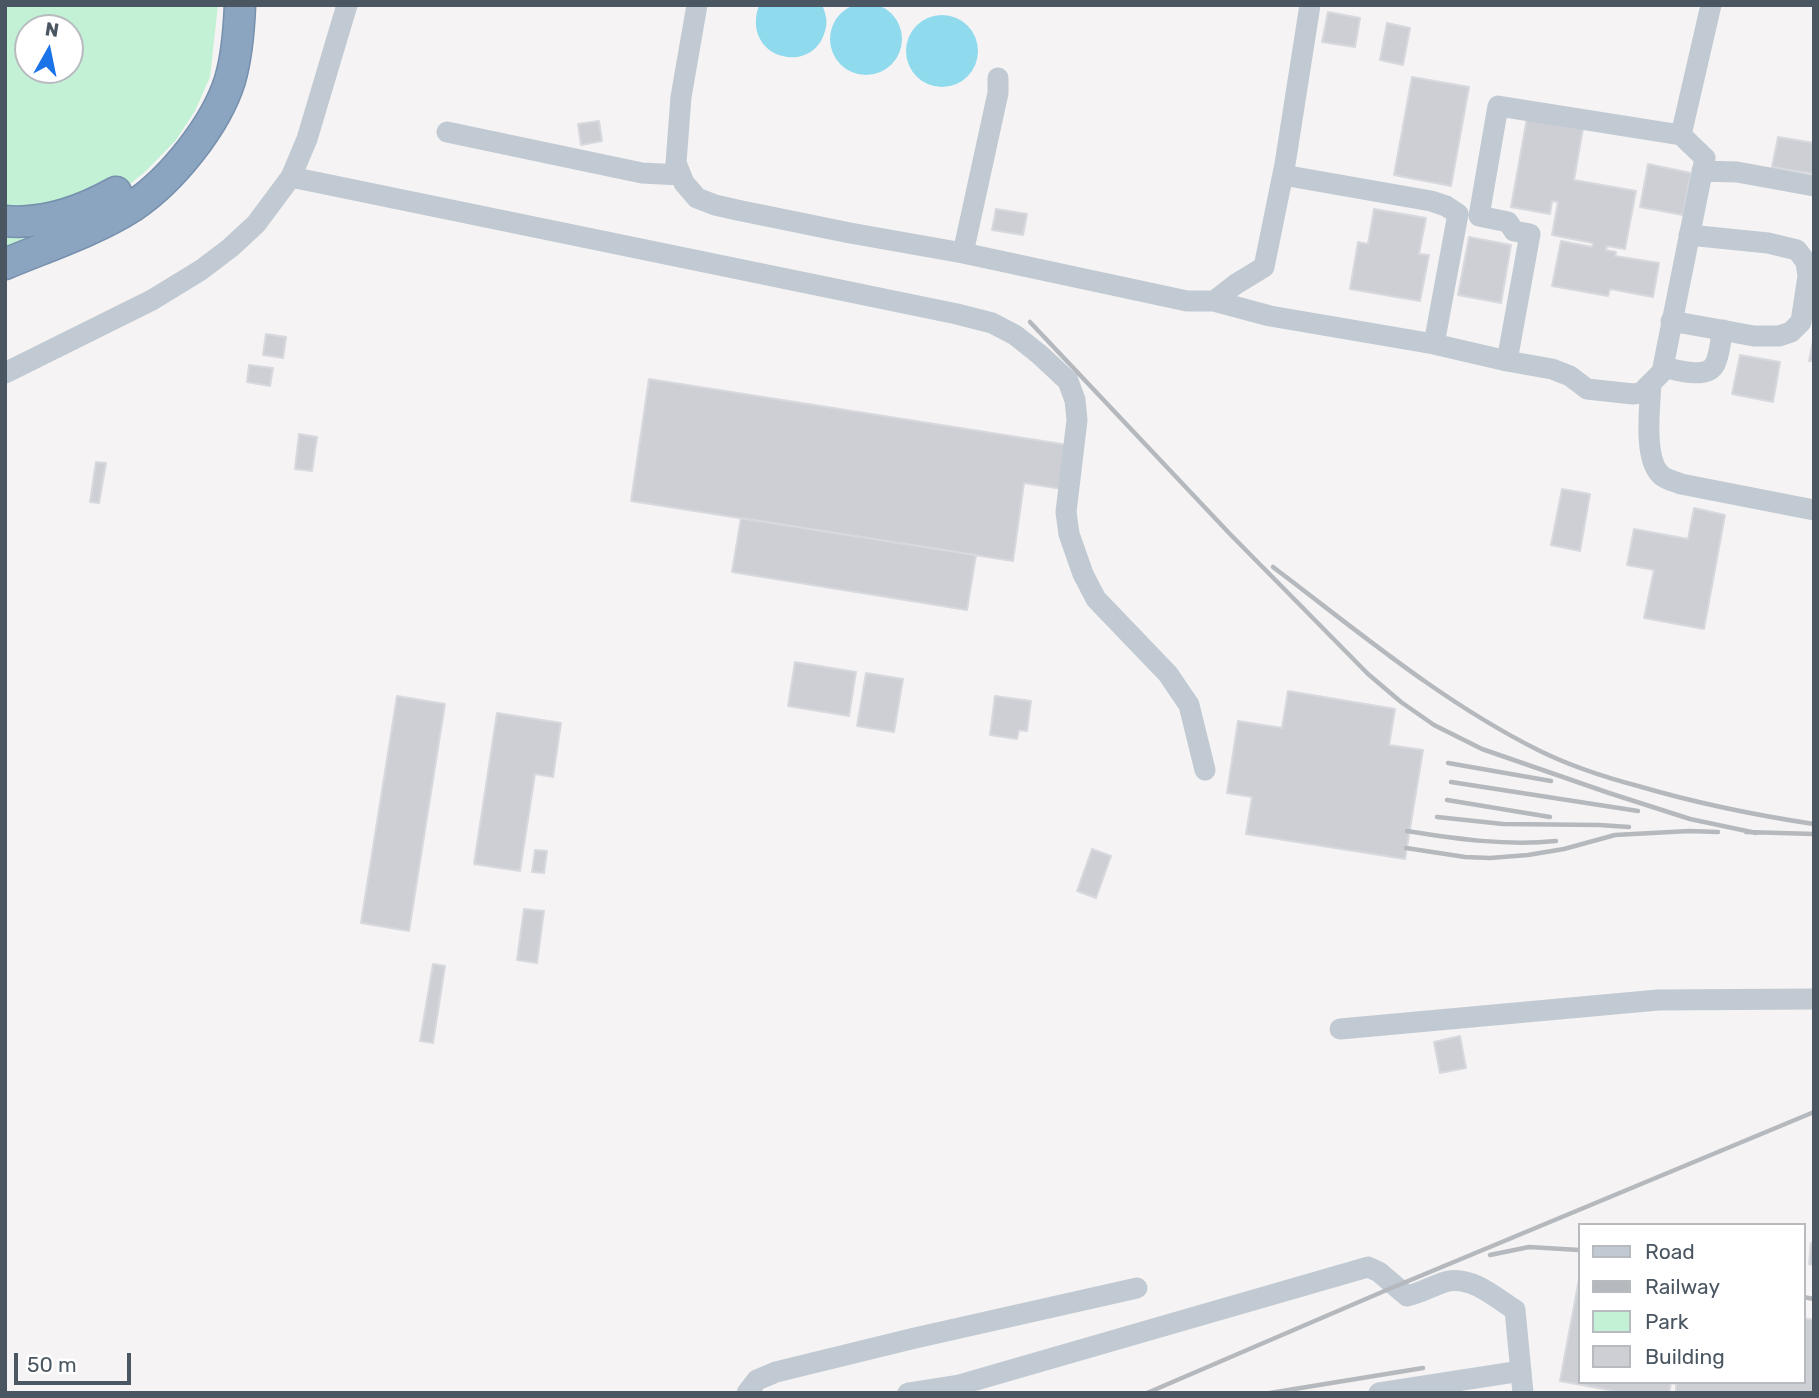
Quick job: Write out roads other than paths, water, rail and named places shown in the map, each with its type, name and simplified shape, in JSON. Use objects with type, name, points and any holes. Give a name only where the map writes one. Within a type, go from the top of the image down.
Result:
[{"type":"highway","points":[[5,221],[51,219],[93,205],[146,172],[176,140],[195,111],[210,77],[220,30],[220,5]]},
{"type":"highway","points":[[5,264],[101,223],[133,206],[163,183],[193,149],[210,123],[229,81],[239,32],[240,5]]},
{"type":"street","points":[[5,373],[152,300],[201,270],[256,224],[291,177],[307,139],[347,5]]},
{"type":"street","points":[[697,5],[681,97],[676,163],[684,183],[697,198],[715,205],[963,253],[1187,301],[1214,301],[1270,316],[1434,344],[1552,369],[1570,376],[1587,388],[1633,394],[1641,393],[1657,375],[1707,371],[1715,365],[1723,330]]},
{"type":"street","points":[[1214,301],[1264,267],[1283,175],[1310,5]]},
{"type":"street","points":[[1681,135],[1711,5]]},
{"type":"street","points":[[963,253],[998,93],[998,78]]},
{"type":"street","points":[[1434,344],[1497,106],[1681,135],[1705,158],[1657,375],[1650,454],[1654,468],[1663,478],[1681,484],[1814,510]]},
{"type":"street","points":[[447,132],[642,173],[681,175]]},
{"type":"street","points":[[1702,172],[1737,172],[1814,186]]},
{"type":"street","points":[[1283,175],[1430,201],[1468,215],[1508,222],[1514,231],[1530,234],[1507,361]]},
{"type":"street","points":[[291,177],[957,314],[992,323],[1015,335],[1068,381],[1075,400],[1077,420],[1066,512],[1069,534],[1083,574],[1096,599],[1168,674],[1189,705],[1205,770]]},
{"type":"street","points":[[1671,321],[1754,336],[1779,336],[1791,332],[1801,322],[1808,276],[1806,262],[1797,250],[1768,243],[1689,235]]},
{"type":"street","points":[[1340,1029],[1658,1000],[1814,999]]},
{"type":"street","points":[[908,1393],[959,1385],[1368,1267],[1379,1272],[1407,1296],[1449,1281],[1462,1282],[1479,1287],[1515,1310],[1523,1393]]},
{"type":"street","points":[[747,1393],[757,1381],[776,1372],[1137,1288]]},
{"type":"street","points":[[1379,1393],[1521,1371]]},
{"type":"water","points":[[866,3],[886,9],[896,19],[902,39],[896,59],[886,69],[866,75],[846,69],[836,59],[830,39],[836,19],[846,9]]},
{"type":"water","points":[[759,5],[822,5],[826,24],[818,45],[807,54],[794,57],[780,56],[768,49],[760,38],[756,24]]},
{"type":"water","points":[[942,15],[962,21],[972,31],[978,51],[972,71],[962,81],[942,87],[922,81],[912,71],[906,51],[912,31],[922,21]]},
{"type":"railway","points":[[1030,322],[1229,533],[1368,674],[1401,702],[1434,725],[1482,749],[1690,819],[1756,833]]},
{"type":"railway","points":[[1273,567],[1435,688],[1503,731],[1550,756],[1600,775],[1682,798],[1747,813],[1814,824]]},
{"type":"railway","points":[[1448,763],[1551,781]]},
{"type":"railway","points":[[1451,782],[1638,811]]},
{"type":"railway","points":[[1447,800],[1550,817]]},
{"type":"railway","points":[[1437,817],[1503,824],[1629,827]]},
{"type":"railway","points":[[1407,831],[1500,842],[1556,841]]},
{"type":"railway","points":[[1406,848],[1490,858],[1564,849],[1615,835],[1718,832]]},
{"type":"railway","points":[[1746,832],[1814,834]]},
{"type":"railway","points":[[1147,1393],[1814,1112]]},
{"type":"railway","points":[[1490,1255],[1529,1247],[1577,1250]]},
{"type":"railway","points":[[1805,1297],[1814,1299]]},
{"type":"railway","points":[[1270,1393],[1423,1368]]}]
